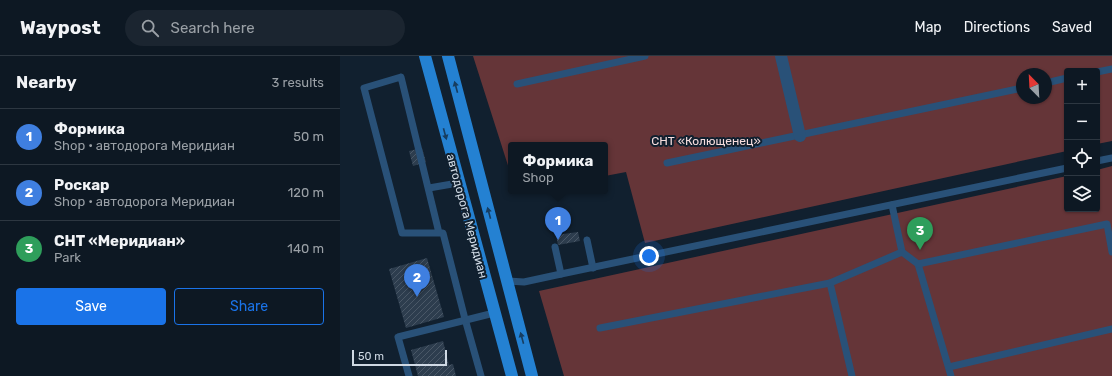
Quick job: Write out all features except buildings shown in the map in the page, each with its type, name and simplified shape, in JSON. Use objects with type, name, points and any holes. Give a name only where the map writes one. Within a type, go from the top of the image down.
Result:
[{"type":"main road","name":"автодорога Меридиан","points":[[425,56],[486,286],[512,376]]},
{"type":"main road","name":"автодорога Меридиан","points":[[448,56],[532,376]]},
{"type":"main road","points":[[486,286],[508,281]]},
{"type":"street","points":[[781,56],[800,136]]},
{"type":"lane","points":[[517,84],[645,56]]},
{"type":"lane","points":[[1100,71],[1112,69]]},
{"type":"lane","points":[[439,233],[401,77],[364,88],[402,233],[439,233],[443,233],[481,376]]},
{"type":"lane","points":[[1052,82],[1064,79]]},
{"type":"lane","points":[[667,163],[1016,89]]},
{"type":"lane","points":[[1100,160],[1112,158]]},
{"type":"lane","points":[[508,281],[524,282],[1064,169]]},
{"type":"lane","points":[[429,188],[458,183]]},
{"type":"lane","points":[[892,205],[902,252],[918,264],[951,376]]},
{"type":"lane","points":[[918,264],[1107,224],[1112,252]]},
{"type":"lane","points":[[587,240],[593,268]]},
{"type":"lane","points":[[555,247],[561,274]]},
{"type":"lane","points":[[600,328],[830,284],[902,252]]},
{"type":"lane","points":[[830,284],[852,376]]},
{"type":"lane","points":[[409,376],[398,338],[494,312]]},
{"type":"lane","points":[[949,367],[1112,329]]},
{"type":"green space","name":"СНТ «Колющенец»","points":[[473,56],[1112,56],[1112,141],[1100,143],[1100,68],[1064,68],[1064,152],[645,243],[626,172],[608,175],[608,142],[508,142],[508,166]]},
{"type":"green space","points":[[1112,166],[1112,376],[564,376],[539,291],[1064,177],[1064,212],[1100,212],[1100,169]]},
{"type":"place","name":"Формика","points":[[558,240]]},
{"type":"place","name":"СНТ «Меридиан»","points":[[920,250]]},
{"type":"place","name":"Роскар","points":[[417,297]]}]
